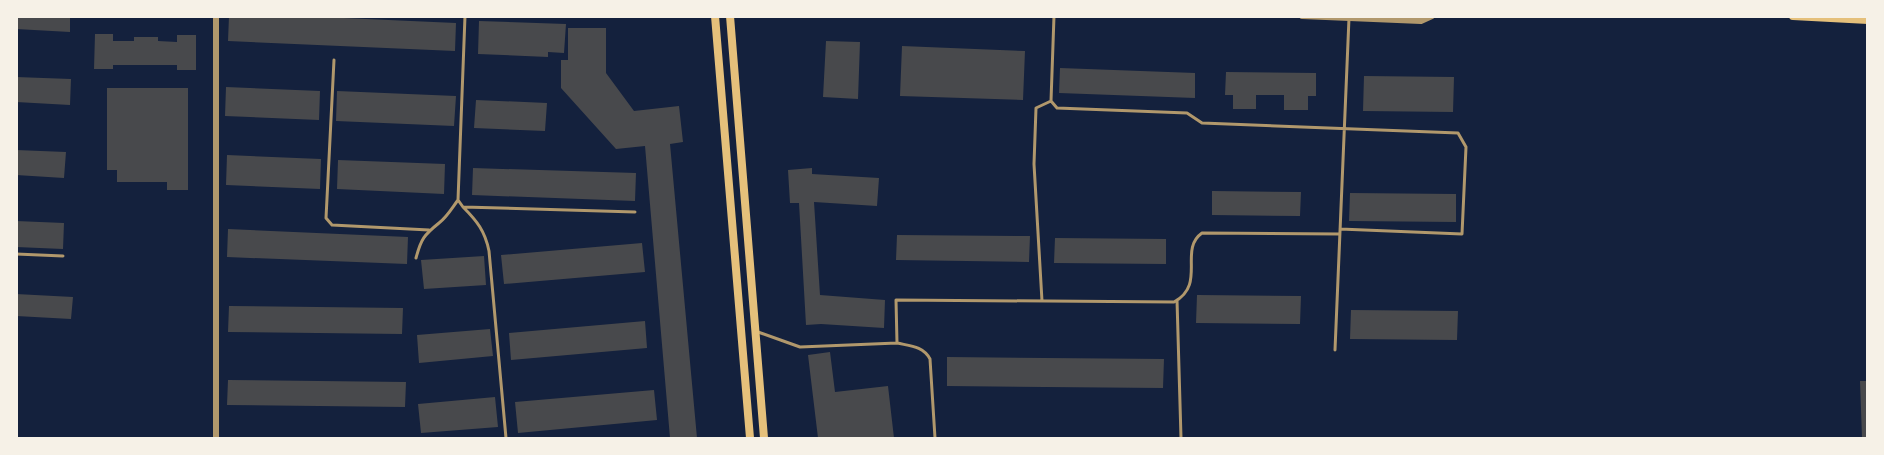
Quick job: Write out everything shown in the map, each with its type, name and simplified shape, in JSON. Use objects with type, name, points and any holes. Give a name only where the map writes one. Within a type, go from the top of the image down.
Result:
[{"type":"main road","points":[[715,16],[750,438]]},
{"type":"main road","points":[[730,16],[764,438]]},
{"type":"main road","points":[[1793,16],[1868,20]]},
{"type":"street","points":[[216,16],[216,438]]},
{"type":"street","points":[[1302,16],[1420,21],[1432,16]]},
{"type":"lane","points":[[416,258],[420,242],[429,230],[441,222],[458,200],[465,16]]},
{"type":"lane","points":[[1054,16],[1051,100],[1058,108],[1187,113],[1202,123],[1458,133],[1466,147],[1462,234],[1340,229]]},
{"type":"lane","points":[[1335,350],[1349,18]]},
{"type":"lane","points":[[334,60],[326,218],[332,225],[429,230]]},
{"type":"lane","points":[[1042,301],[1034,164],[1036,108],[1051,100]]},
{"type":"lane","points":[[458,200],[485,233],[489,251],[506,438]]},
{"type":"lane","points":[[463,207],[635,212]]},
{"type":"lane","points":[[897,343],[896,300],[1169,303],[1177,300],[1191,285],[1192,245],[1196,237],[1202,233],[1340,234]]},
{"type":"lane","points":[[16,254],[63,256]]},
{"type":"lane","points":[[1177,300],[1181,438]]},
{"type":"lane","points":[[756,331],[800,347],[897,343],[921,349],[930,358],[932,369],[935,438]]},
{"type":"building","points":[[16,16],[70,16],[70,32],[16,29]]},
{"type":"building","points":[[229,16],[299,16],[456,23],[455,51],[228,41]]},
{"type":"building","points":[[479,21],[566,24],[564,53],[548,52],[548,57],[478,54]]},
{"type":"building","points":[[568,28],[606,28],[606,73],[634,111],[679,106],[683,142],[670,144],[697,438],[670,438],[645,146],[616,149],[561,88],[561,60],[568,60]]},
{"type":"building","points":[[95,34],[113,34],[113,41],[134,41],[134,37],[158,37],[158,41],[177,42],[177,35],[196,35],[196,70],[177,70],[177,65],[113,65],[113,69],[94,69]]},
{"type":"building","points":[[826,41],[860,42],[858,99],[823,97]]},
{"type":"building","points":[[902,46],[1025,51],[1023,100],[900,96]]},
{"type":"building","points":[[1060,68],[1195,73],[1195,98],[1059,93]]},
{"type":"building","points":[[1226,72],[1316,73],[1316,96],[1308,96],[1308,110],[1284,110],[1284,95],[1256,95],[1256,109],[1233,109],[1233,95],[1225,95]]},
{"type":"building","points":[[1364,76],[1454,77],[1453,112],[1363,111]]},
{"type":"building","points":[[16,77],[71,79],[70,105],[16,102]]},
{"type":"building","points":[[226,87],[320,91],[319,120],[225,116]]},
{"type":"building","points":[[107,88],[188,88],[188,190],[167,190],[167,182],[117,182],[117,170],[107,170]]},
{"type":"building","points":[[337,91],[456,96],[454,126],[336,121]]},
{"type":"building","points":[[476,100],[547,103],[545,131],[474,128]]},
{"type":"building","points":[[16,150],[66,152],[64,178],[16,175]]},
{"type":"building","points":[[227,155],[321,159],[320,189],[226,185]]},
{"type":"building","points":[[338,160],[445,164],[444,194],[337,189]]},
{"type":"building","points":[[473,168],[636,173],[635,201],[472,195]]},
{"type":"building","points":[[812,168],[812,174],[879,178],[877,206],[814,202],[820,295],[885,300],[884,328],[806,325],[799,203],[790,203],[788,170]]},
{"type":"building","points":[[1212,191],[1301,192],[1300,216],[1212,215]]},
{"type":"building","points":[[1350,193],[1456,194],[1456,222],[1349,221]]},
{"type":"building","points":[[16,221],[64,223],[63,249],[16,247]]},
{"type":"building","points":[[228,229],[408,237],[407,264],[227,257]]},
{"type":"building","points":[[897,235],[1030,236],[1029,262],[896,260]]},
{"type":"building","points":[[1055,238],[1166,239],[1166,264],[1054,263]]},
{"type":"building","points":[[642,243],[645,272],[504,284],[501,255]]},
{"type":"building","points":[[484,256],[486,285],[424,289],[421,260]]},
{"type":"building","points":[[16,294],[73,297],[71,319],[16,316]]},
{"type":"building","points":[[1197,295],[1301,296],[1300,324],[1196,323]]},
{"type":"building","points":[[229,306],[403,308],[402,334],[228,332]]},
{"type":"building","points":[[1351,310],[1458,311],[1457,340],[1350,339]]},
{"type":"building","points":[[645,321],[647,348],[511,360],[509,333]]},
{"type":"building","points":[[490,329],[493,356],[419,363],[417,335]]},
{"type":"building","points":[[830,352],[835,392],[888,386],[894,438],[818,438],[808,355]]},
{"type":"building","points":[[947,357],[1164,359],[1163,388],[947,386]]},
{"type":"building","points":[[228,380],[406,382],[405,407],[227,405]]},
{"type":"building","points":[[1860,381],[1868,381],[1868,438],[1862,438]]},
{"type":"building","points":[[654,390],[657,420],[518,433],[515,402]]},
{"type":"building","points":[[495,397],[498,427],[421,433],[418,404]]}]
